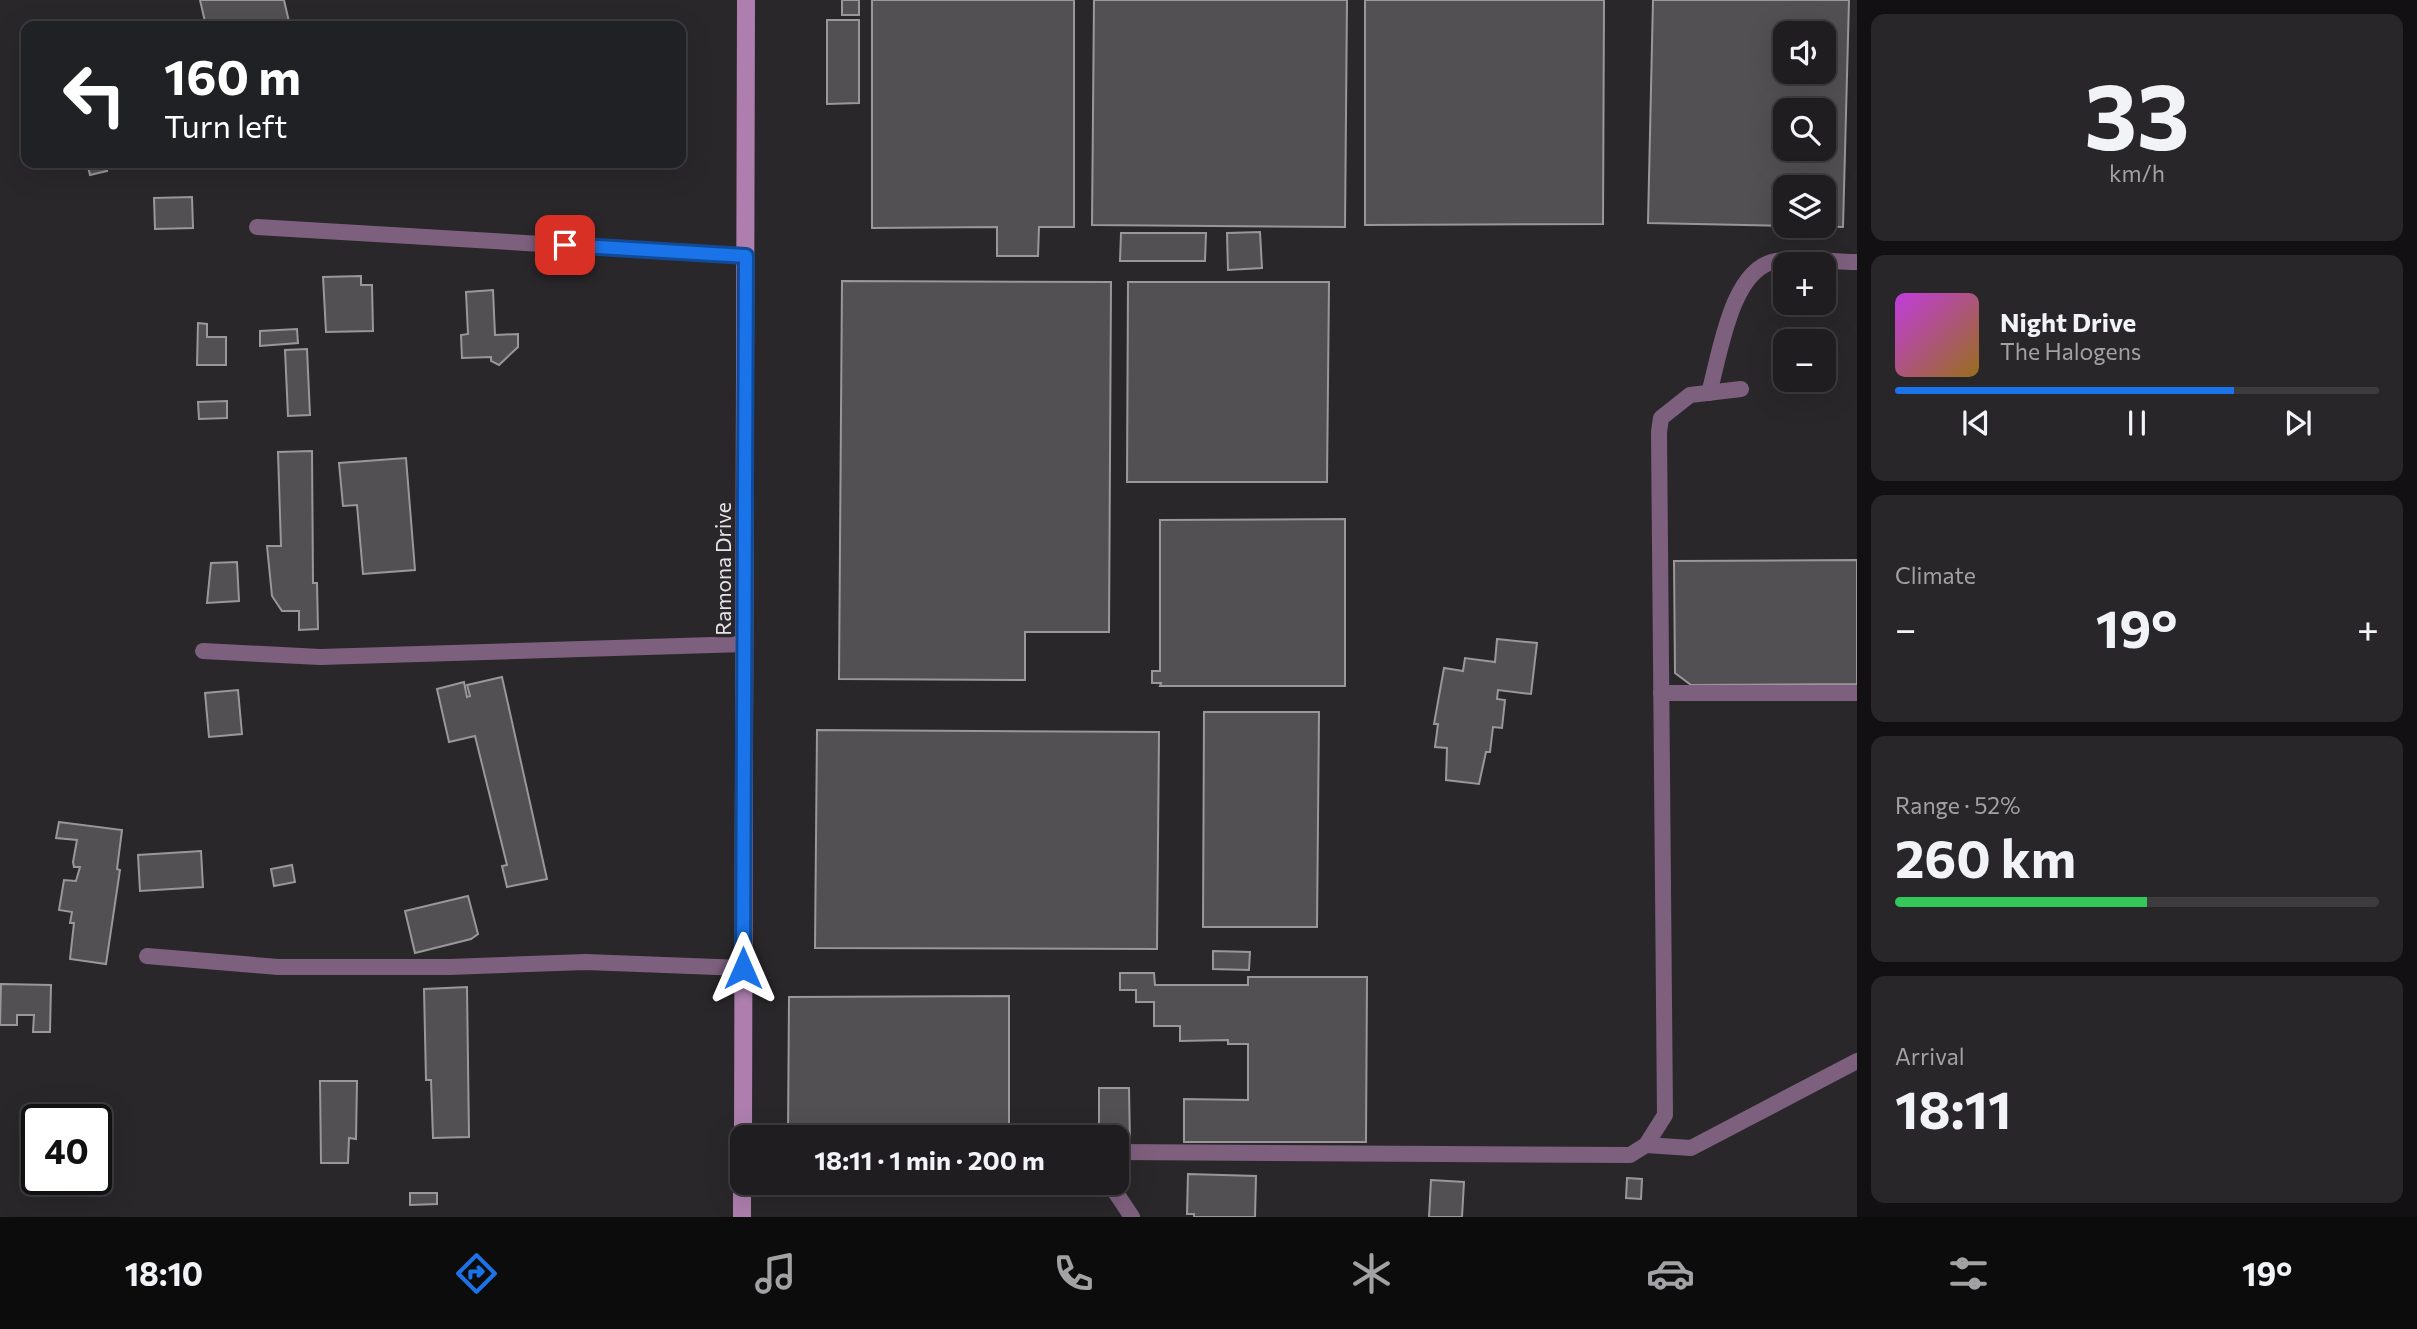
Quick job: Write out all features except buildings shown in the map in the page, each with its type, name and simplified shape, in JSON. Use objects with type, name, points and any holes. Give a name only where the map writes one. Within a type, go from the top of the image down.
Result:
[{"type":"street","name":"Ramona Drive","points":[[743,1125],[746,0]]},
{"type":"street","points":[[742,1195],[742,1217]]},
{"type":"lane","points":[[257,227],[746,256]]},
{"type":"lane","points":[[1709,393],[1740,289],[1751,272],[1777,261],[1857,262]]},
{"type":"lane","points":[[1129,1153],[1630,1155],[1646,1145],[1665,1115],[1659,432],[1661,418],[1690,395],[1741,389]]},
{"type":"lane","points":[[203,651],[320,657],[744,644]]},
{"type":"lane","points":[[1661,694],[1857,693]]},
{"type":"lane","points":[[146,957],[278,967],[449,967],[586,962],[743,968]]},
{"type":"lane","points":[[1646,1145],[1691,1148],[1857,1061]]},
{"type":"lane","points":[[1117,1195],[1132,1217]]},
{"type":"route","points":[[565,245],[746,256],[743,968]]}]
